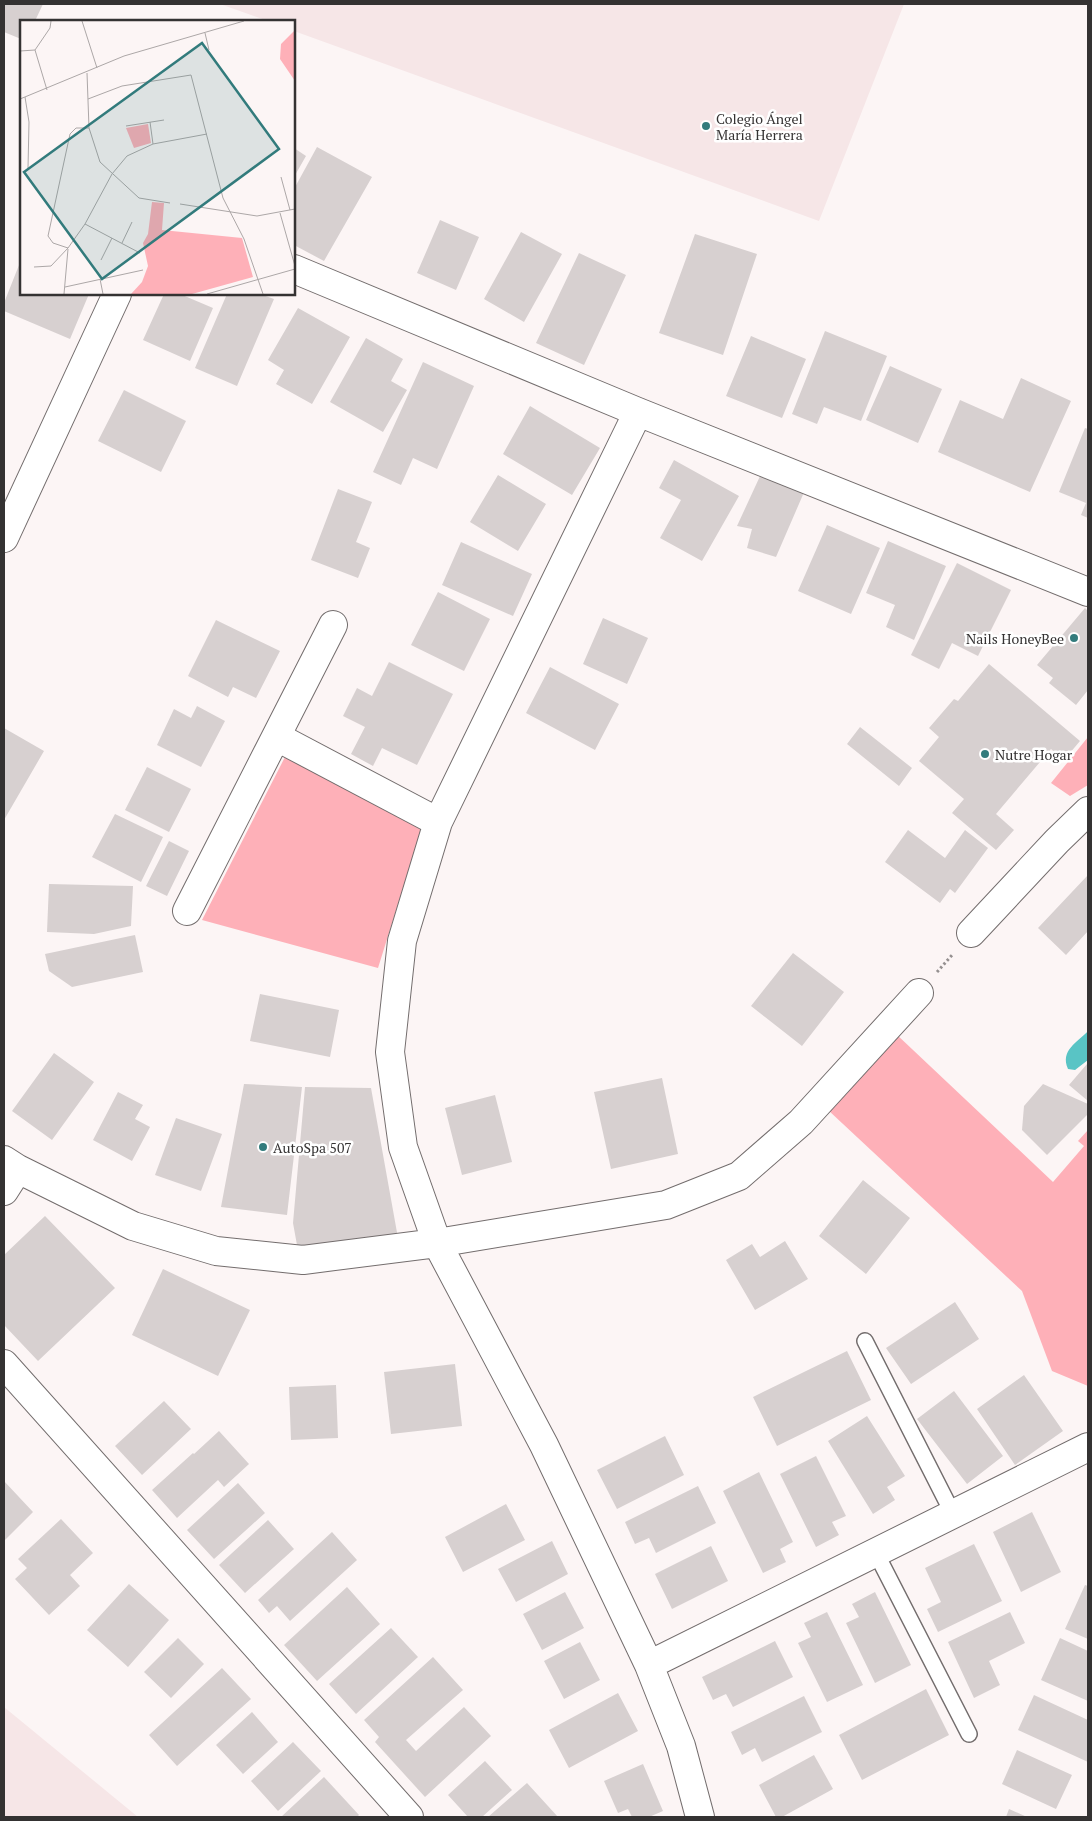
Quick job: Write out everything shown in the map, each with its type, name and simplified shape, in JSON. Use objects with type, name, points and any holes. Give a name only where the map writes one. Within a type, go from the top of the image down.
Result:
[{"type":"street","points":[[295,269],[638,412],[1088,592]]},
{"type":"street","points":[[4,538],[117,295]]},
{"type":"street","points":[[638,412],[438,822],[402,941],[390,1052],[403,1147],[437,1243],[544,1445],[649,1665],[682,1746],[700,1817]]},
{"type":"street","points":[[187,911],[333,625]]},
{"type":"street","points":[[277,736],[438,822]]},
{"type":"street","points":[[971,933],[1057,841],[1088,811]]},
{"type":"street","points":[[8,1174],[133,1226],[216,1251],[303,1260],[437,1243],[666,1206],[739,1176],[801,1122],[919,993]]},
{"type":"street","points":[[4,1364],[410,1817]]},
{"type":"street","points":[[649,1665],[1088,1446]]},
{"type":"lane","points":[[865,1341],[953,1514]]},
{"type":"lane","points":[[876,1553],[969,1734]]},
{"type":"path","points":[[919,993],[971,933]]},
{"type":"shaded area","name":"Colegio Ángel María Herrera","points":[[220,4],[904,4],[819,221],[295,31],[295,20],[265,20]]},
{"type":"shaded area","points":[[1088,737],[1088,785],[1070,796],[1051,783]]},
{"type":"shaded area","points":[[286,755],[423,824],[378,968],[202,920]]},
{"type":"shaded area","points":[[895,1033],[1053,1182],[1084,1146],[1078,1141],[1088,1130],[1088,1386],[1052,1371],[1022,1291],[828,1110]]},
{"type":"shaded area","points":[[4,1707],[138,1817],[4,1817]]},
{"type":"water","points":[[1088,1031],[1088,1060],[1075,1070],[1068,1069],[1066,1057],[1068,1052]]},
{"type":"building","points":[[4,4],[43,4],[35,20],[20,20],[20,39],[4,32]]},
{"type":"building","points":[[317,147],[372,177],[324,261],[295,246],[295,187]]},
{"type":"building","points":[[295,149],[306,156],[295,175]]},
{"type":"building","points":[[440,220],[479,237],[456,290],[417,273]]},
{"type":"building","points":[[521,232],[562,254],[524,322],[484,299]]},
{"type":"building","points":[[695,234],[757,254],[723,355],[659,333]]},
{"type":"building","points":[[579,253],[626,275],[584,365],[536,343]]},
{"type":"building","points":[[20,263],[20,295],[89,295],[70,339],[4,311],[4,303]]},
{"type":"building","points":[[164,295],[182,295],[213,308],[190,361],[143,340]]},
{"type":"building","points":[[227,295],[263,295],[274,299],[237,386],[195,368]]},
{"type":"building","points":[[298,308],[350,337],[312,404],[276,384],[284,370],[268,360]]},
{"type":"building","points":[[825,331],[887,356],[861,421],[824,407],[817,424],[792,414]]},
{"type":"building","points":[[751,336],[806,359],[782,418],[726,396]]},
{"type":"building","points":[[366,338],[403,359],[391,381],[407,390],[383,432],[330,402]]},
{"type":"building","points":[[423,362],[474,386],[437,469],[413,458],[401,485],[373,472]]},
{"type":"building","points":[[890,366],[942,389],[918,443],[866,420]]},
{"type":"building","points":[[1021,378],[1071,401],[1030,492],[938,452],[960,400],[1003,419]]},
{"type":"building","points":[[124,390],[186,421],[161,472],[98,441]]},
{"type":"building","points":[[530,406],[600,448],[572,495],[503,454]]},
{"type":"building","points":[[1085,428],[1088,429],[1088,518],[1081,515],[1086,503],[1059,492]]},
{"type":"building","points":[[674,460],[739,496],[702,561],[660,538],[681,500],[659,488]]},
{"type":"building","points":[[761,474],[805,490],[776,557],[747,548],[752,529],[737,526]]},
{"type":"building","points":[[498,475],[546,504],[518,551],[470,522]]},
{"type":"building","points":[[338,489],[372,502],[356,542],[370,548],[358,578],[311,560]]},
{"type":"building","points":[[827,525],[880,548],[851,614],[798,591]]},
{"type":"building","points":[[888,541],[946,566],[914,640],[886,627],[895,605],[866,593]]},
{"type":"building","points":[[461,542],[532,574],[513,616],[442,585]]},
{"type":"building","points":[[957,563],[1011,590],[978,656],[952,643],[939,669],[911,655]]},
{"type":"building","points":[[438,592],[490,619],[464,671],[411,645]]},
{"type":"building","name":"Nails HoneyBee","points":[[1085,608],[1088,611],[1088,690],[1076,705],[1049,683],[1053,678],[1037,665]]},
{"type":"building","points":[[603,618],[648,638],[627,684],[583,664]]},
{"type":"building","points":[[216,620],[280,651],[256,698],[233,687],[228,697],[188,676]]},
{"type":"building","points":[[389,662],[453,694],[417,765],[382,748],[373,766],[351,754],[365,727],[343,716],[357,688],[372,696]]},
{"type":"building","name":"Nutre Hogar","points":[[989,664],[1080,741],[1064,760],[1051,749],[996,814],[1014,830],[996,850],[952,813],[964,799],[919,761],[939,737],[929,728],[954,699],[958,701]]},
{"type":"building","points":[[550,667],[619,704],[595,750],[526,713]]},
{"type":"building","points":[[197,706],[225,721],[201,767],[157,745],[174,709],[191,718]]},
{"type":"building","points":[[860,727],[912,768],[899,786],[847,744]]},
{"type":"building","points":[[4,728],[44,751],[4,820]]},
{"type":"building","points":[[147,767],[191,789],[169,832],[125,810]]},
{"type":"building","points":[[115,814],[163,837],[141,882],[92,857]]},
{"type":"building","points":[[908,830],[945,858],[965,830],[988,848],[955,893],[950,889],[940,903],[885,862]]},
{"type":"building","points":[[169,841],[189,851],[167,896],[146,886]]},
{"type":"building","points":[[1088,875],[1088,931],[1066,955],[1038,928]]},
{"type":"building","points":[[49,884],[133,886],[131,926],[94,934],[47,932]]},
{"type":"building","points":[[135,935],[143,972],[72,987],[49,971],[45,954]]},
{"type":"building","points":[[793,953],[844,992],[802,1046],[751,1006]]},
{"type":"building","points":[[260,994],[339,1010],[330,1057],[250,1041]]},
{"type":"building","points":[[54,1053],[94,1082],[52,1140],[12,1111]]},
{"type":"building","points":[[1088,1065],[1088,1101],[1069,1085]]},
{"type":"building","points":[[662,1078],[678,1154],[611,1169],[594,1092]]},
{"type":"building","name":"AutoSpa 507","points":[[244,1084],[302,1087],[287,1215],[221,1207]]},
{"type":"building","points":[[1043,1084],[1088,1104],[1088,1114],[1047,1155],[1022,1130],[1024,1106]]},
{"type":"building","points":[[305,1087],[371,1088],[398,1238],[333,1245],[297,1245],[293,1223]]},
{"type":"building","points":[[118,1092],[143,1105],[135,1119],[150,1127],[132,1161],[93,1140]]},
{"type":"building","points":[[495,1095],[512,1162],[462,1175],[445,1108]]},
{"type":"building","points":[[176,1118],[222,1134],[201,1191],[155,1175]]},
{"type":"building","points":[[863,1180],[910,1218],[866,1274],[819,1236]]},
{"type":"building","points":[[45,1216],[115,1288],[38,1361],[4,1325],[4,1255]]},
{"type":"building","points":[[785,1241],[808,1279],[755,1310],[726,1260],[752,1244],[760,1257]]},
{"type":"building","points":[[163,1269],[250,1310],[218,1376],[132,1335]]},
{"type":"building","points":[[955,1302],[979,1339],[911,1384],[886,1348]]},
{"type":"building","points":[[847,1351],[871,1400],[777,1446],[753,1397]]},
{"type":"building","points":[[455,1364],[462,1426],[391,1434],[384,1372]]},
{"type":"building","points":[[1024,1375],[1063,1431],[1015,1465],[977,1409]]},
{"type":"building","points":[[336,1385],[338,1438],[291,1440],[289,1387]]},
{"type":"building","points":[[954,1391],[1003,1456],[967,1484],[917,1419]]},
{"type":"building","points":[[164,1401],[191,1429],[142,1475],[115,1446]]},
{"type":"building","points":[[867,1416],[905,1476],[887,1487],[895,1500],[873,1514],[828,1441]]},
{"type":"building","points":[[219,1431],[249,1464],[224,1487],[218,1480],[177,1518],[152,1490]]},
{"type":"building","points":[[665,1436],[684,1475],[617,1509],[597,1470]]},
{"type":"building","points":[[816,1456],[846,1516],[832,1522],[839,1535],[816,1547],[780,1474]]},
{"type":"building","points":[[759,1472],[793,1542],[780,1549],[786,1562],[763,1573],[723,1491]]},
{"type":"building","points":[[4,1481],[33,1512],[4,1541]]},
{"type":"building","points":[[238,1483],[265,1513],[214,1559],[187,1530]]},
{"type":"building","points":[[698,1486],[716,1523],[656,1553],[649,1538],[635,1544],[625,1522]]},
{"type":"building","points":[[506,1504],[525,1540],[463,1572],[445,1537]]},
{"type":"building","points":[[1032,1512],[1061,1572],[1021,1592],[993,1532]]},
{"type":"building","points":[[61,1519],[93,1553],[70,1575],[80,1586],[49,1615],[15,1579],[27,1568],[18,1559]]},
{"type":"building","points":[[268,1520],[294,1549],[245,1593],[219,1565]]},
{"type":"building","points":[[332,1532],[357,1560],[290,1621],[277,1606],[269,1613],[258,1600]]},
{"type":"building","points":[[552,1541],[568,1574],[516,1602],[498,1569]]},
{"type":"building","points":[[974,1544],[1002,1601],[938,1632],[927,1609],[941,1602],[925,1568]]},
{"type":"building","points":[[711,1546],[728,1581],[672,1609],[655,1574]]},
{"type":"building","points":[[129,1584],[169,1620],[128,1667],[87,1630]]},
{"type":"building","points":[[1085,1585],[1088,1586],[1088,1639],[1065,1629]]},
{"type":"building","points":[[347,1587],[380,1624],[317,1681],[284,1645]]},
{"type":"building","points":[[565,1592],[584,1628],[542,1650],[523,1614]]},
{"type":"building","points":[[875,1592],[911,1665],[875,1683],[846,1623],[859,1617],[852,1604]]},
{"type":"building","points":[[827,1612],[863,1685],[827,1702],[798,1643],[811,1637],[804,1623]]},
{"type":"building","points":[[1010,1612],[1025,1643],[989,1661],[1000,1685],[974,1698],[948,1642]]},
{"type":"building","points":[[391,1628],[418,1657],[356,1714],[329,1684]]},
{"type":"building","points":[[178,1638],[204,1664],[171,1698],[144,1672]]},
{"type":"building","points":[[1060,1638],[1088,1651],[1088,1701],[1041,1680]]},
{"type":"building","points":[[775,1641],[793,1677],[733,1707],[726,1694],[713,1700],[702,1677]]},
{"type":"building","points":[[580,1642],[600,1680],[564,1699],[544,1661]]},
{"type":"building","points":[[433,1657],[463,1690],[406,1740],[416,1751],[464,1707],[491,1736],[425,1797],[375,1742],[379,1737],[364,1720]]},
{"type":"building","points":[[222,1668],[251,1699],[177,1766],[149,1735]]},
{"type":"building","points":[[926,1689],[949,1735],[862,1780],[839,1735]]},
{"type":"building","points":[[618,1693],[638,1731],[569,1768],[549,1730]]},
{"type":"building","points":[[1034,1695],[1088,1720],[1088,1762],[1018,1730]]},
{"type":"building","points":[[804,1696],[822,1732],[762,1762],[755,1748],[742,1755],[731,1732]]},
{"type":"building","points":[[252,1712],[278,1742],[243,1774],[216,1745]]},
{"type":"building","points":[[293,1742],[321,1771],[278,1811],[251,1781]]},
{"type":"building","points":[[1017,1750],[1072,1775],[1056,1809],[1002,1784]]},
{"type":"building","points":[[814,1755],[833,1789],[782,1817],[776,1817],[759,1785]]},
{"type":"building","points":[[485,1761],[512,1790],[482,1817],[468,1817],[448,1795]]},
{"type":"building","points":[[643,1764],[663,1811],[649,1817],[632,1817],[628,1809],[618,1813],[604,1781]]},
{"type":"building","points":[[324,1777],[359,1815],[357,1817],[281,1817]]},
{"type":"building","points":[[527,1783],[558,1817],[488,1817]]},
{"type":"building","points":[[1009,1809],[1027,1817],[1006,1817]]},
{"type":"place","name":"Colegio Ángel María Herrera","points":[[706,126]]},
{"type":"place","name":"Nails HoneyBee","points":[[1074,638]]},
{"type":"place","name":"Nutre Hogar","points":[[985,754]]},
{"type":"place","name":"AutoSpa 507","points":[[263,1147]]}]
